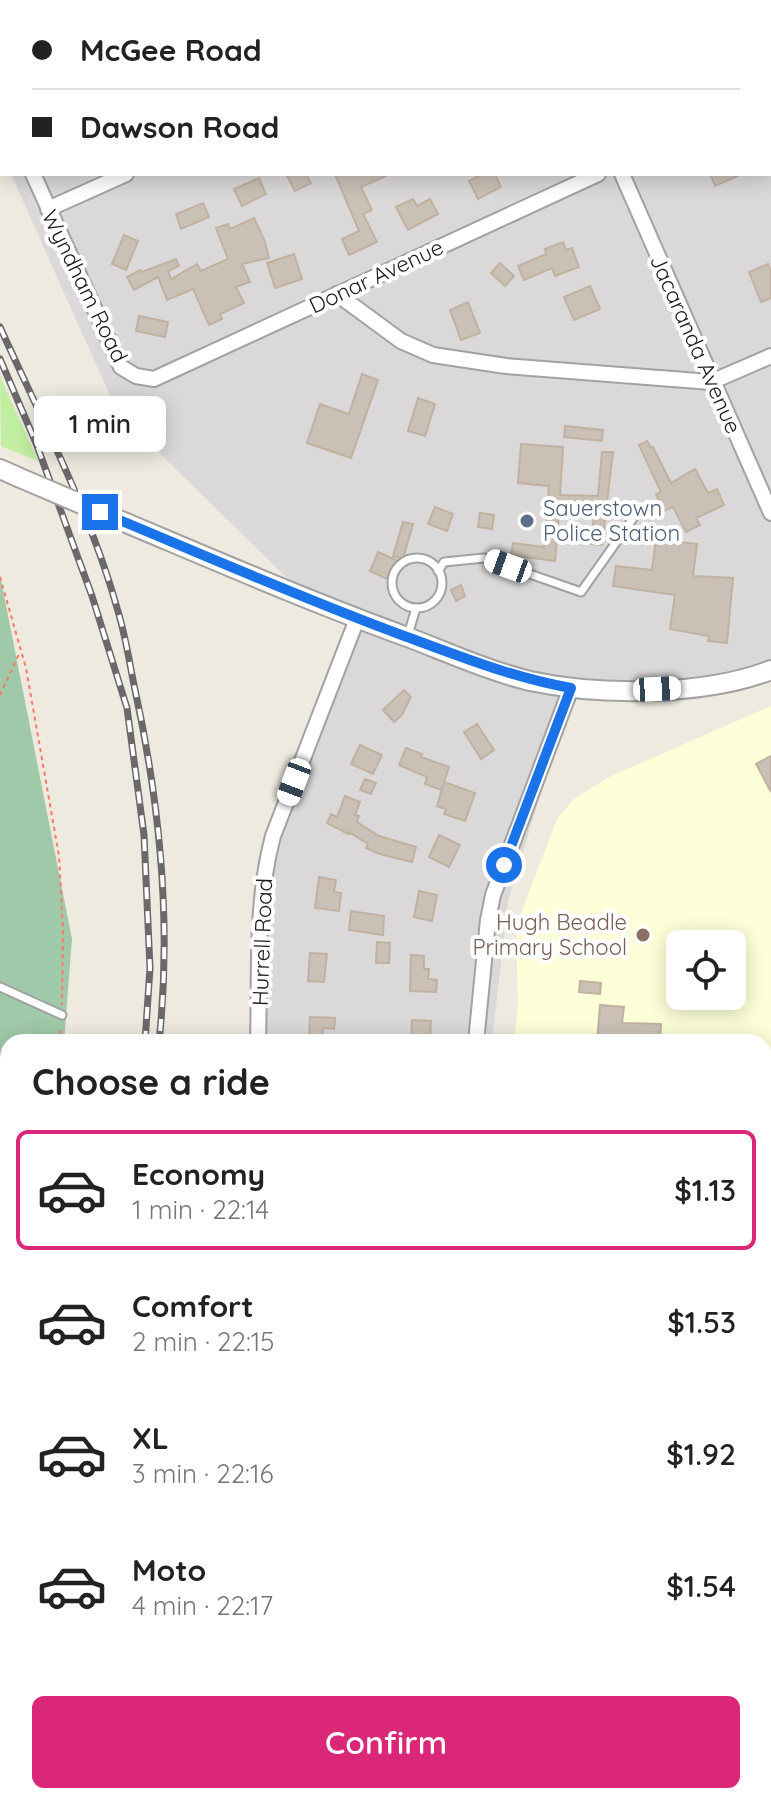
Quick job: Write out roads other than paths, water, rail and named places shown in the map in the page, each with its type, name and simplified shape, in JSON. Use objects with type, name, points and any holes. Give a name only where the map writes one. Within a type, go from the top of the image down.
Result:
[{"type":"street","name":"Wyndham Road","points":[[34,176],[121,367],[136,376],[154,379]]},
{"type":"street","points":[[48,209],[122,176]]},
{"type":"street","name":"Donar Avenue","points":[[154,379],[594,176]]},
{"type":"street","name":"Jacaranda Avenue","points":[[623,176],[771,513]]},
{"type":"street","points":[[337,294],[401,341],[433,355],[506,366],[711,382],[771,356]]},
{"type":"street","points":[[9,473],[357,619],[529,680],[571,688],[635,690],[701,687],[771,670]]},
{"type":"street","name":"Hurrell Road","points":[[258,1034],[261,896],[265,865],[273,836],[357,619]]},
{"type":"street","points":[[477,1034],[493,895],[571,688]]},
{"type":"lane","points":[[438,571],[444,562],[484,558],[581,592],[634,517]]},
{"type":"lane","points":[[423,558],[432,563],[442,581],[435,600],[416,608],[398,599],[392,579],[402,562],[423,558]]},
{"type":"lane","points":[[407,637],[416,608]]},
{"type":"lane","points":[[0,987],[62,1015]]},
{"type":"railway","points":[[0,327],[79,501],[106,573],[125,637],[151,774],[161,863],[164,952],[160,1034]]},
{"type":"railway","points":[[0,359],[36,443],[92,596],[127,708],[144,835],[150,968],[146,1034]]},
{"type":"place","name":"Sauerstown Police Station","points":[[527,521]]},
{"type":"place","name":"Hugh Beadle Primary School","points":[[643,935]]}]
